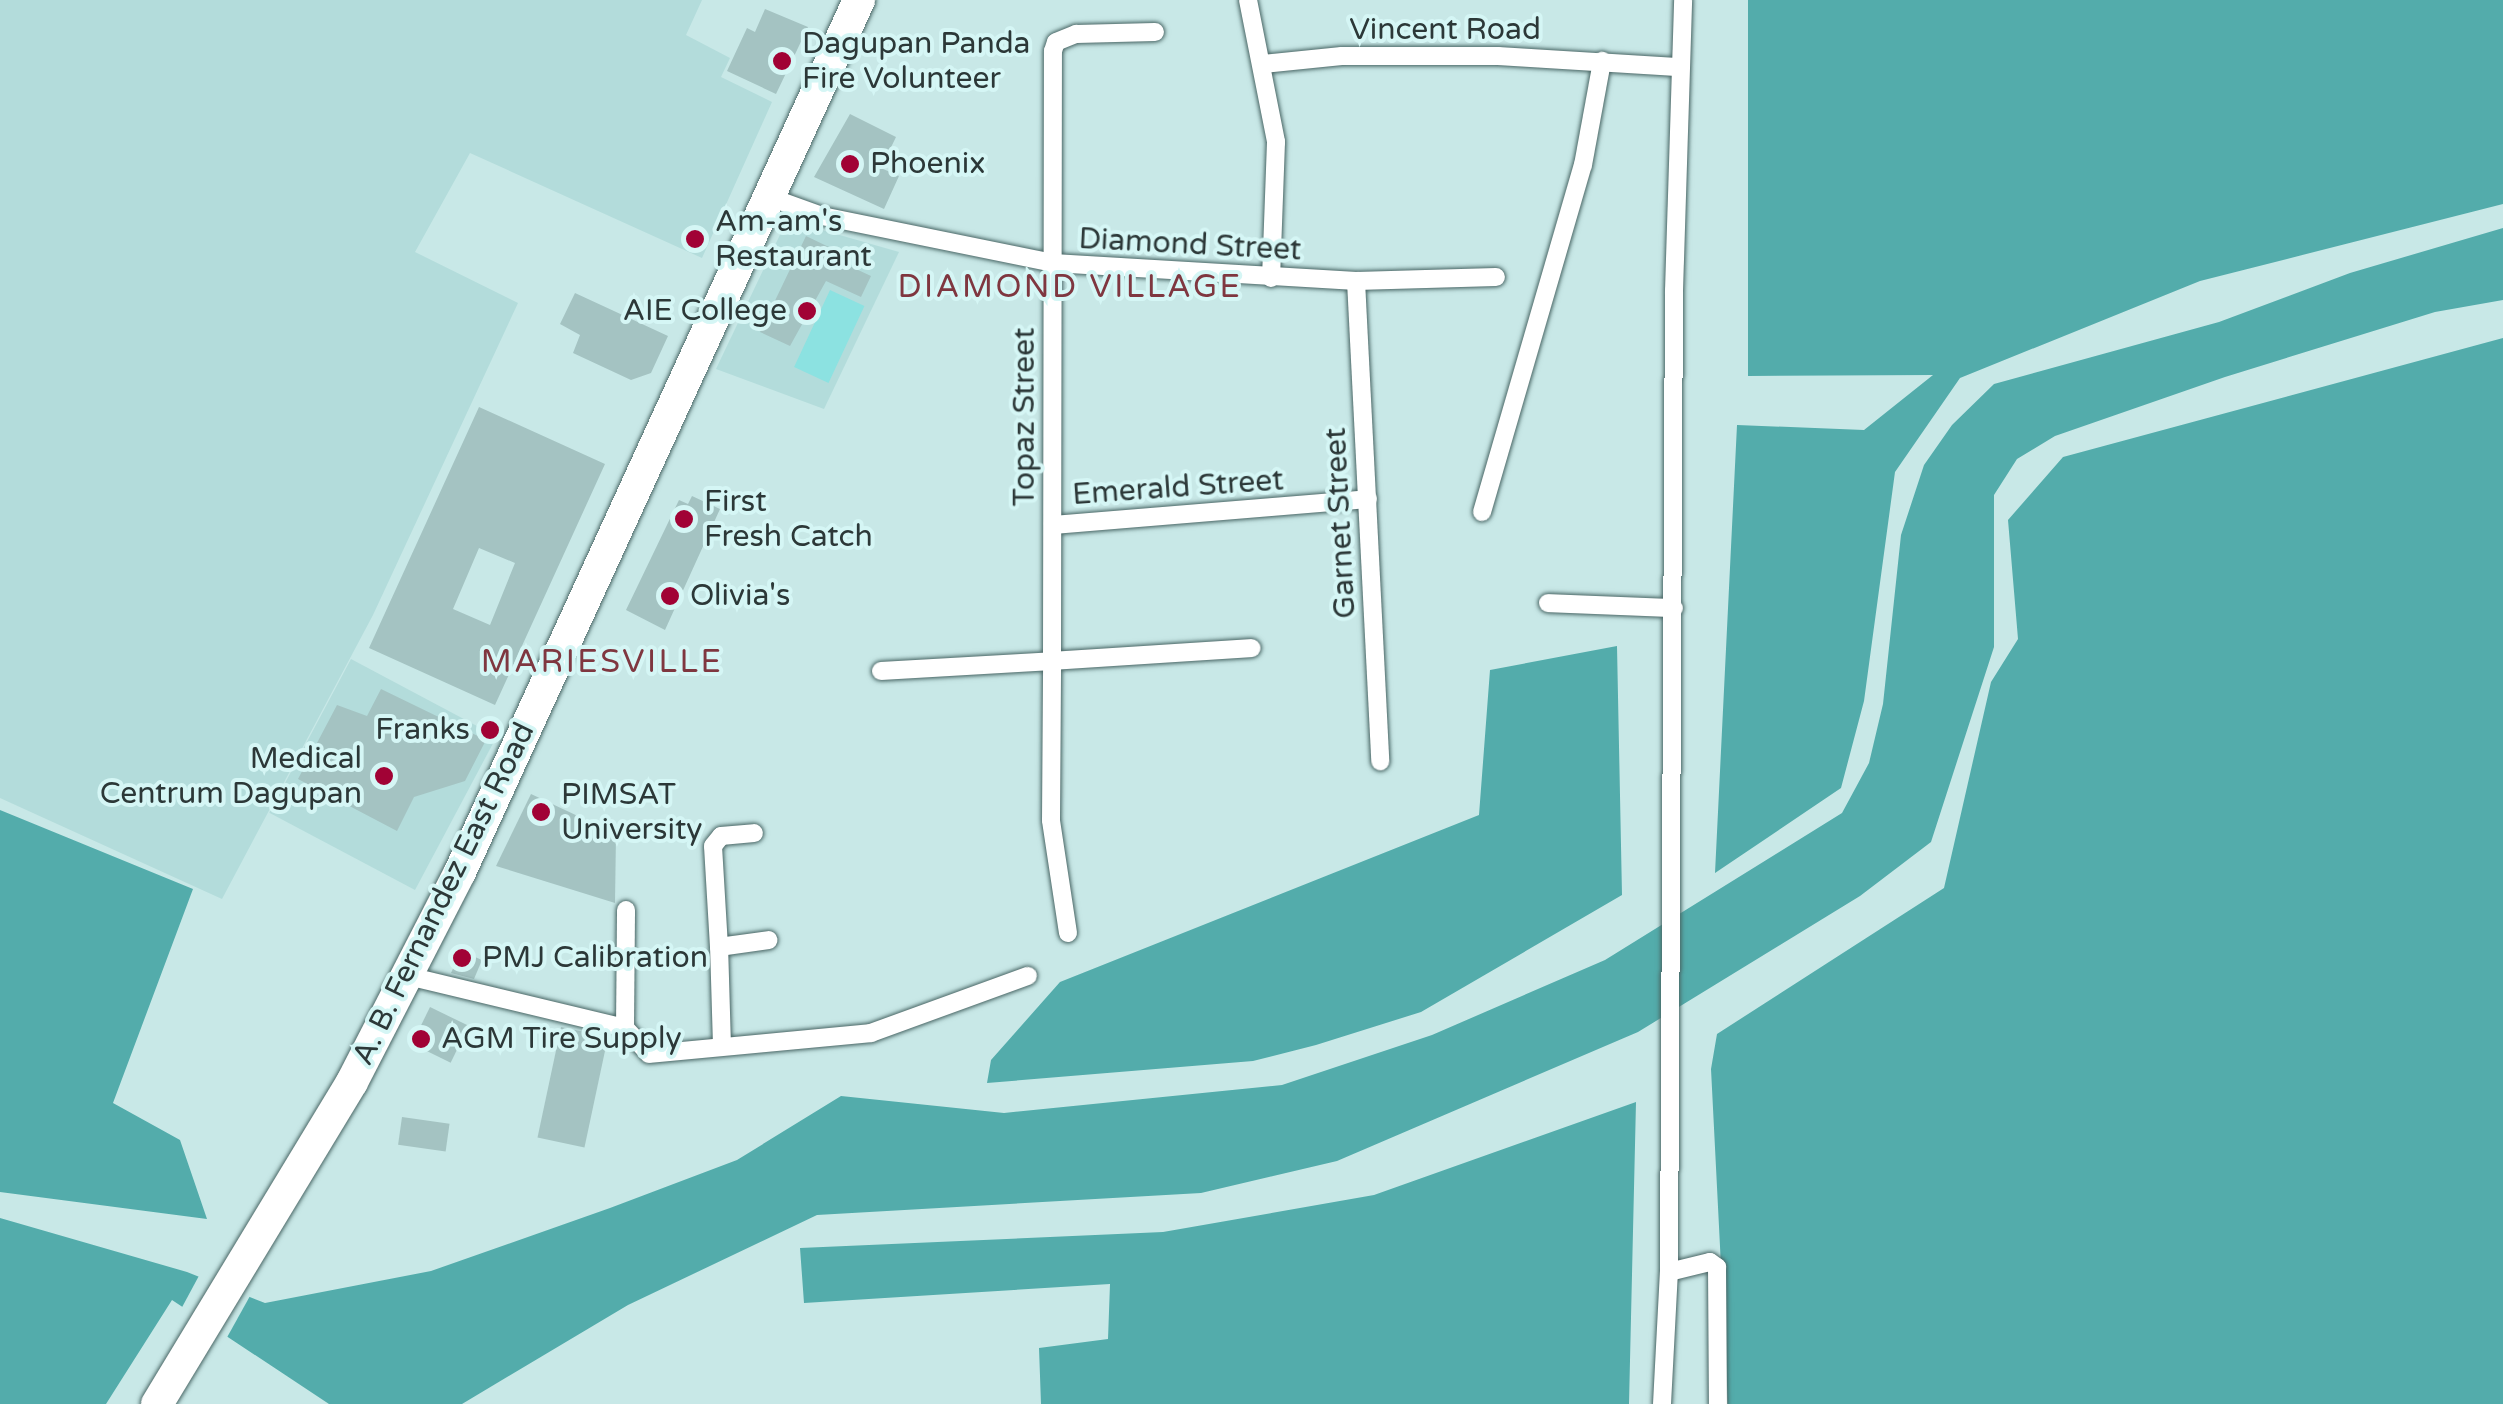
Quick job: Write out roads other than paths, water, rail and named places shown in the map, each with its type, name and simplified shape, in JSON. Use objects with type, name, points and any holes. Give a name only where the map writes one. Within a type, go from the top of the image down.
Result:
[{"type":"highway","name":"A. B. Fernandez East Road","points":[[157,1404],[231,1284],[408,976],[859,0]]},
{"type":"street","points":[[1248,0],[1263,64],[1277,170],[1271,278]]},
{"type":"street","points":[[1662,1404],[1669,1272],[1677,67],[1684,0]]},
{"type":"street","name":"Topaz Street","points":[[1068,932],[1052,820],[1056,42],[1076,34],[1155,32]]},
{"type":"street","name":"Vincent Road","points":[[1263,64],[1362,56],[1602,61],[1677,67]]},
{"type":"street","points":[[1482,512],[1583,165],[1602,61]]},
{"type":"street","name":"Diamond Street","points":[[769,197],[822,216],[1052,264],[1356,281],[1496,277]]},
{"type":"street","name":"Garnet Street","points":[[1356,281],[1380,762]]},
{"type":"street","name":"Emerald Street","points":[[1053,525],[1368,500]]},
{"type":"street","points":[[1548,603],[1674,608]]},
{"type":"street","points":[[881,671],[1252,648]]},
{"type":"street","points":[[722,1046],[713,846],[721,836],[754,833]]},
{"type":"street","points":[[625,1028],[626,910]]},
{"type":"street","points":[[719,946],[769,940]]},
{"type":"street","points":[[408,976],[625,1028],[649,1054],[871,1033],[1028,976]]},
{"type":"street","points":[[1669,1272],[1710,1262],[1717,1267],[1718,1404]]},
{"type":"place","name":"Dagupan Panda Fire Volunteer","points":[[782,61]]},
{"type":"place","name":"Phoenix","points":[[850,164]]},
{"type":"place","name":"Am-am's Restaurant","points":[[695,239]]},
{"type":"place","name":"AIE College","points":[[807,311]]},
{"type":"place","name":"First Fresh Catch","points":[[684,519]]},
{"type":"place","name":"Olivia's","points":[[670,596]]},
{"type":"place","name":"Franks","points":[[490,730]]},
{"type":"place","name":"Medical Centrum Dagupan","points":[[384,776]]},
{"type":"place","name":"PIMSAT University","points":[[541,812]]},
{"type":"place","name":"PMJ Calibration","points":[[462,958]]},
{"type":"place","name":"AGM Tire Supply","points":[[421,1039]]},
{"type":"district","name":"DIAMOND VILLAGE","points":[[1070,287]]},
{"type":"district","name":"MARIESVILLE","points":[[602,662]]}]
